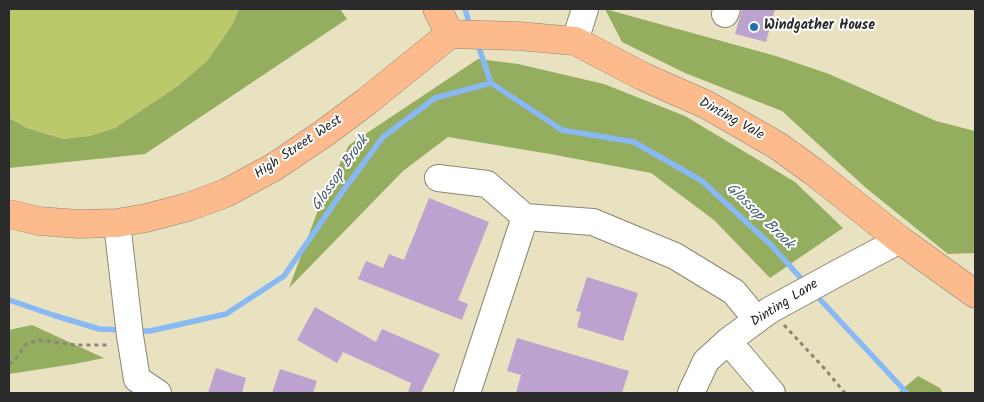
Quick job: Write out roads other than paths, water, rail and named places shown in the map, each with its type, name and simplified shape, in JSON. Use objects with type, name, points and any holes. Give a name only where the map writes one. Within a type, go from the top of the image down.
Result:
[{"type":"main road","points":[[437,9],[450,34]]},
{"type":"main road","name":"Dinting Vale","points":[[450,34],[518,36],[575,41],[644,77],[707,105],[778,146],[900,240],[975,294]]},
{"type":"main road","name":"High Street West","points":[[9,214],[39,221],[79,224],[117,223],[188,207],[226,193],[274,168],[322,134],[366,102],[450,34]]},
{"type":"street","points":[[575,41],[585,9]]},
{"type":"street","points":[[438,178],[487,184],[525,217],[593,222],[675,256],[734,292],[770,311]]},
{"type":"street","points":[[467,393],[525,217]]},
{"type":"street","points":[[117,223],[137,379],[158,393]]},
{"type":"street","name":"Dinting Lane","points":[[692,393],[706,361],[728,341],[770,311],[900,240]]},
{"type":"street","points":[[728,341],[772,393]]},
{"type":"waterway","points":[[465,9],[468,19]]},
{"type":"waterway","points":[[480,51],[491,83]]},
{"type":"waterway","name":"Glossop Brook","points":[[136,331],[150,331],[226,314],[284,276],[383,137],[435,98],[491,83],[562,130],[634,142],[702,181],[771,245],[806,284]]},
{"type":"waterway","name":"Glossop Brook","points":[[814,293],[907,393]]},
{"type":"waterway","name":"Glossop Brook","points":[[9,300],[99,329],[122,330]]},
{"type":"place","name":"Windgather House","points":[[754,27]]}]
